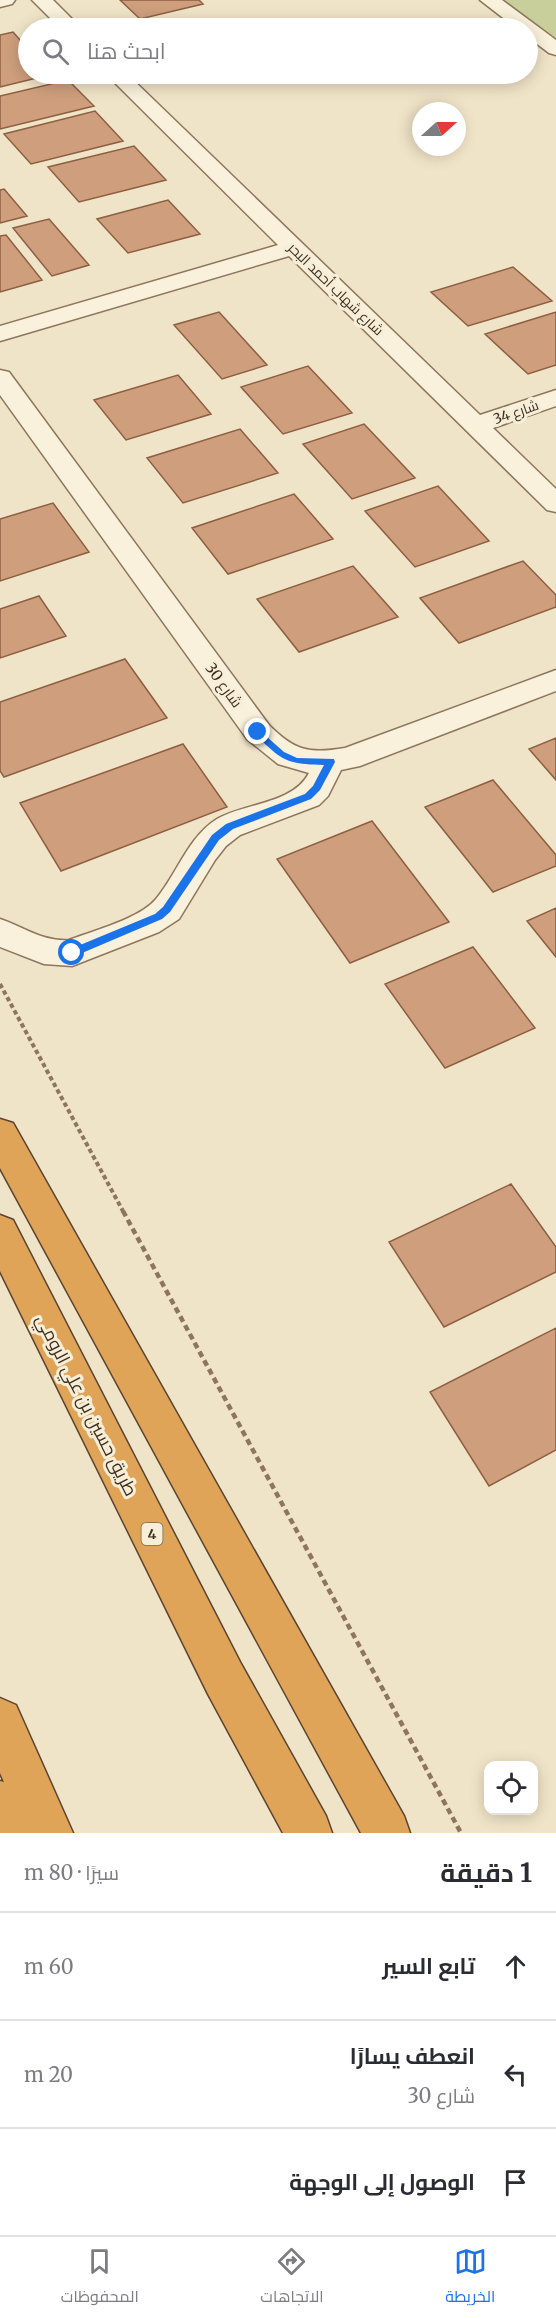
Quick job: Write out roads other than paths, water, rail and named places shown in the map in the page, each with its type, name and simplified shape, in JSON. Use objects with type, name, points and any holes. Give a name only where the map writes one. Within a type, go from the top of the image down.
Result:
[{"type":"highway","points":[[0,1134],[387,1833]]},
{"type":"highway","name":"طريق حسين بن علي الرومي","points":[[0,1232],[219,1667],[309,1833]]},
{"type":"highway","points":[[0,1721],[50,1833]]},
{"type":"highway","points":[[0,1804],[10,1833]]},
{"type":"street","points":[[0,1],[5,0]]},
{"type":"street","points":[[42,0],[61,18]]},
{"type":"street","points":[[490,0],[514,18]]},
{"type":"street","points":[[538,36],[556,49]]},
{"type":"street","name":"شارع شهاب أحمد البحر","points":[[126,84],[556,504]]},
{"type":"street","points":[[0,334],[293,248]]},
{"type":"street","name":"شارع 30","points":[[0,377],[258,732],[281,754],[296,761],[330,762],[349,758],[556,680]]},
{"type":"street","name":"شارع 34","points":[[476,425],[556,398]]},
{"type":"street","points":[[0,932],[48,953],[59,955],[72,953],[147,923],[167,910],[215,838],[230,826],[308,797],[317,788],[330,762]]}]
